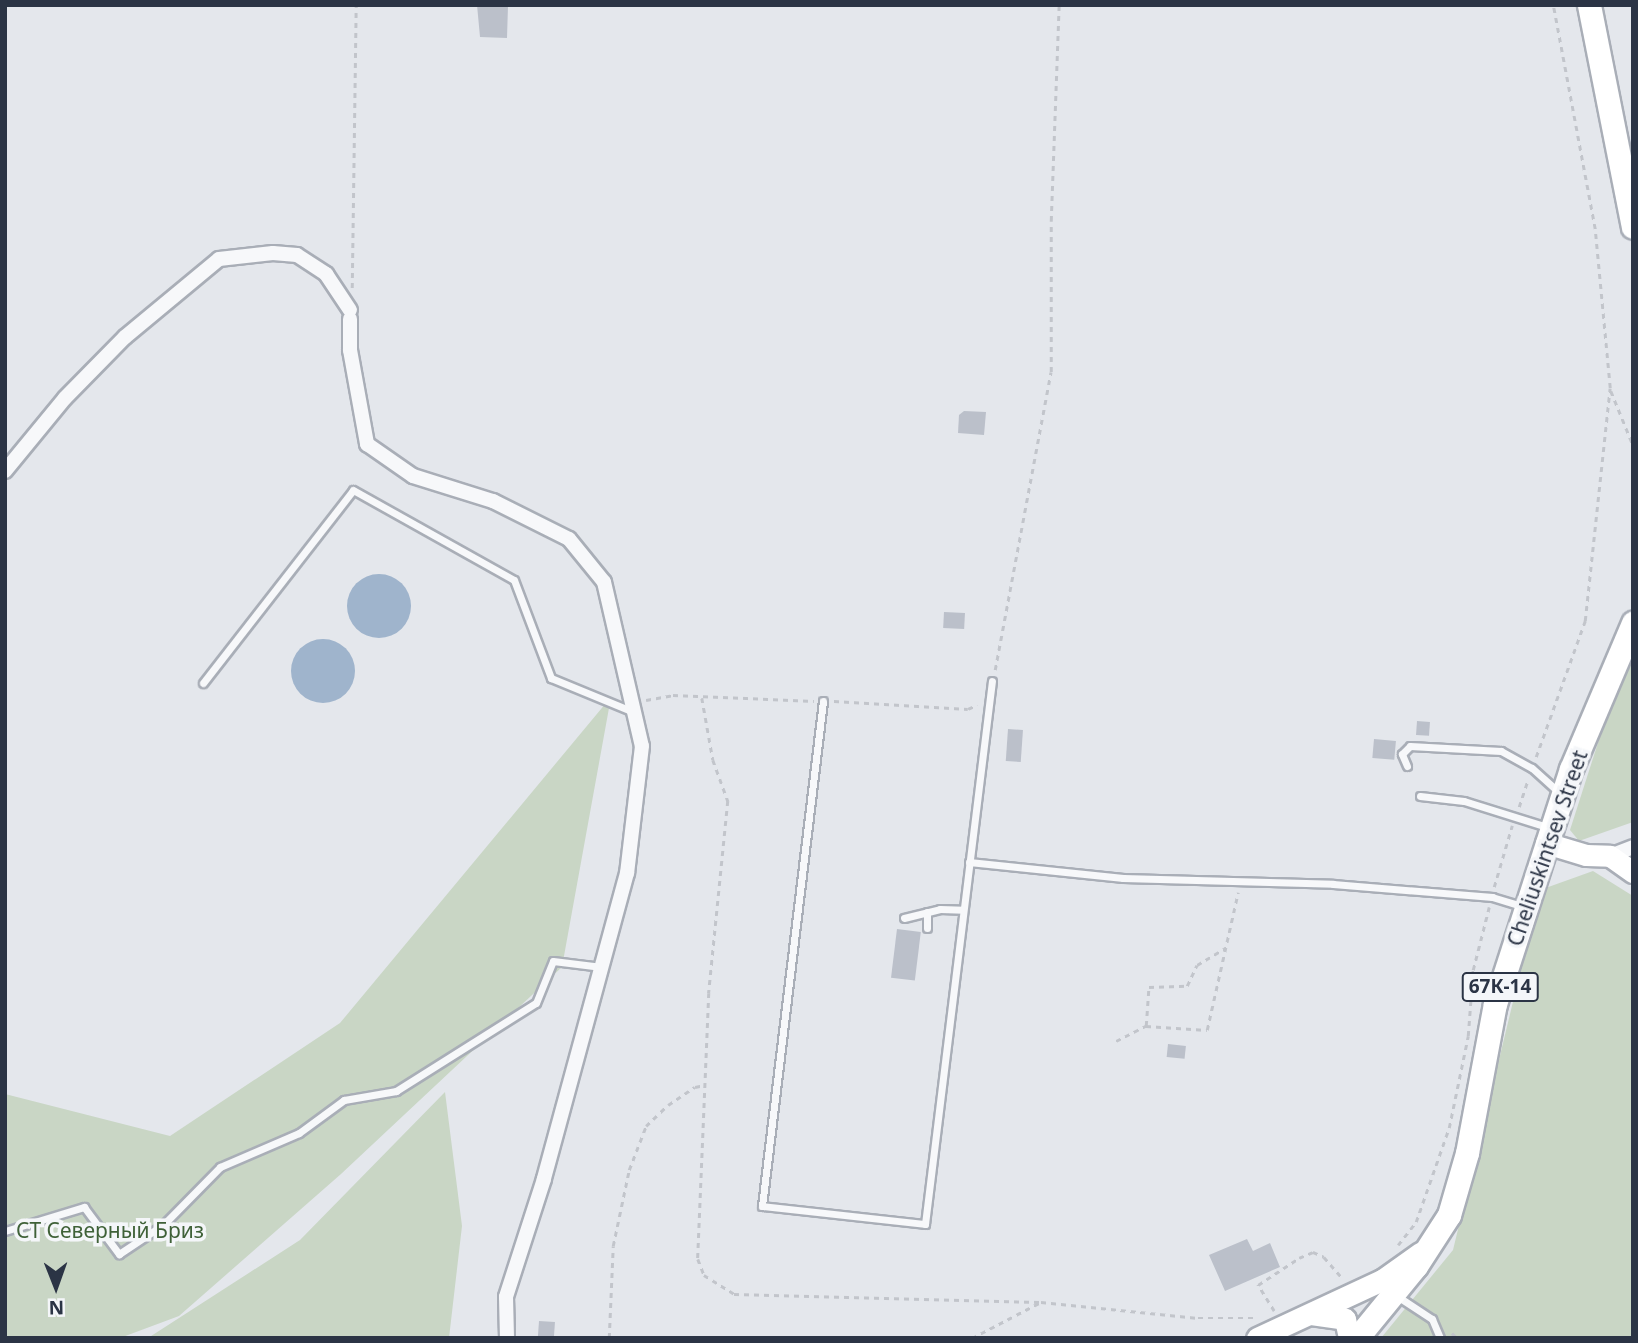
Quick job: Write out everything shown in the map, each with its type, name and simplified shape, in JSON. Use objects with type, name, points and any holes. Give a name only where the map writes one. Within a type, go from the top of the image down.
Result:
[{"type":"main road","points":[[1589,5],[1633,227]]},
{"type":"main road","name":"Cheliuskintsev Street","points":[[1357,1338],[1376,1315],[1388,1287],[1437,1237],[1457,1191],[1494,1004],[1562,794],[1633,623]]},
{"type":"main road","points":[[1548,835],[1586,855],[1611,856],[1633,872]]},
{"type":"main road","points":[[1257,1338],[1350,1295],[1388,1287]]},
{"type":"main road","points":[[1308,1314],[1356,1305],[1376,1315]]},
{"type":"main road","points":[[1308,1314],[1345,1319],[1349,1338]]},
{"type":"street","points":[[5,471],[65,398],[125,337],[219,260],[273,253],[297,255],[326,274],[350,315],[350,350],[367,444],[413,476],[493,500],[569,539],[604,582],[642,746],[627,873],[506,1297],[507,1338]]},
{"type":"street","points":[[1611,856],[1633,847]]},
{"type":"lane","points":[[203,683],[353,491],[514,580],[551,678],[634,708]]},
{"type":"lane","points":[[823,701],[762,1206],[925,1224],[992,681]]},
{"type":"lane","points":[[1407,766],[1402,754],[1410,746],[1422,744],[1501,751],[1532,768],[1562,794]]},
{"type":"lane","points":[[1420,796],[1464,801],[1516,814],[1548,835]]},
{"type":"lane","points":[[969,862],[1124,878],[1334,884],[1492,897],[1525,907]]},
{"type":"lane","points":[[904,918],[927,912],[964,910]]},
{"type":"lane","points":[[927,912],[927,928]]},
{"type":"lane","points":[[5,1231],[84,1207],[119,1254],[164,1224],[220,1167],[299,1133],[344,1100],[396,1091],[536,1003],[553,961],[602,967]]},
{"type":"lane","points":[[1388,1287],[1432,1319],[1440,1338]]},
{"type":"path","points":[[350,315],[356,225],[356,5]]},
{"type":"path","points":[[634,708],[673,695],[702,698],[915,702],[968,709],[985,701],[992,681],[1051,372],[1051,221],[1059,5]]},
{"type":"path","points":[[1388,1287],[1392,1253],[1416,1222],[1449,1128],[1468,1036],[1473,970],[1492,897],[1516,814],[1585,621],[1610,388],[1595,229],[1553,5]]},
{"type":"path","points":[[1610,388],[1633,445]]},
{"type":"path","points":[[702,698],[713,760],[728,801],[705,1086],[698,1259],[704,1275],[717,1287],[734,1294],[1041,1302],[1198,1318],[1271,1319],[1284,1325]]},
{"type":"path","points":[[1116,1041],[1146,1026],[1207,1030],[1240,882]]},
{"type":"path","points":[[1146,1026],[1149,987],[1186,986],[1196,965],[1225,948]]},
{"type":"path","points":[[609,1338],[613,1246],[629,1170],[646,1126],[668,1105],[695,1087],[705,1086]]},
{"type":"path","points":[[1284,1325],[1258,1285],[1299,1258],[1313,1252],[1324,1258],[1350,1295]]},
{"type":"path","points":[[972,1338],[1041,1302]]},
{"type":"green space","points":[[1633,656],[1633,822],[1579,841],[1570,830],[1613,696]]},
{"type":"green space","name":"СТ Северный Бриз","points":[[611,697],[562,967],[341,1174],[179,1316],[120,1338],[5,1338],[5,1094],[170,1136],[340,1023]]},
{"type":"green space","points":[[1593,871],[1633,896],[1633,1338],[1381,1338],[1453,1250],[1540,890]]},
{"type":"green space","points":[[445,1092],[462,1226],[449,1338],[148,1338],[300,1240]]},
{"type":"water","points":[[379,574],[402,583],[411,606],[402,629],[379,638],[356,629],[347,606],[356,583]]},
{"type":"water","points":[[323,639],[341,645],[349,653],[355,671],[349,689],[341,697],[323,703],[305,697],[297,689],[291,671],[297,653],[305,645]]},
{"type":"building","points":[[477,5],[508,5],[507,38],[480,37]]},
{"type":"building","points":[[964,411],[986,412],[984,435],[958,433],[959,415]]},
{"type":"building","points":[[944,612],[965,613],[964,629],[943,628]]},
{"type":"building","points":[[1417,721],[1430,722],[1429,736],[1416,735]]},
{"type":"building","points":[[1008,729],[1023,730],[1021,762],[1006,761]]},
{"type":"building","points":[[1374,739],[1396,741],[1394,760],[1372,758]]},
{"type":"building","points":[[897,929],[921,932],[915,981],[891,978]]},
{"type":"building","points":[[1168,1044],[1186,1046],[1185,1059],[1167,1057]]},
{"type":"building","points":[[1247,1239],[1253,1251],[1270,1243],[1280,1267],[1225,1291],[1209,1255]]},
{"type":"building","points":[[539,1321],[555,1322],[554,1338],[538,1337]]}]
